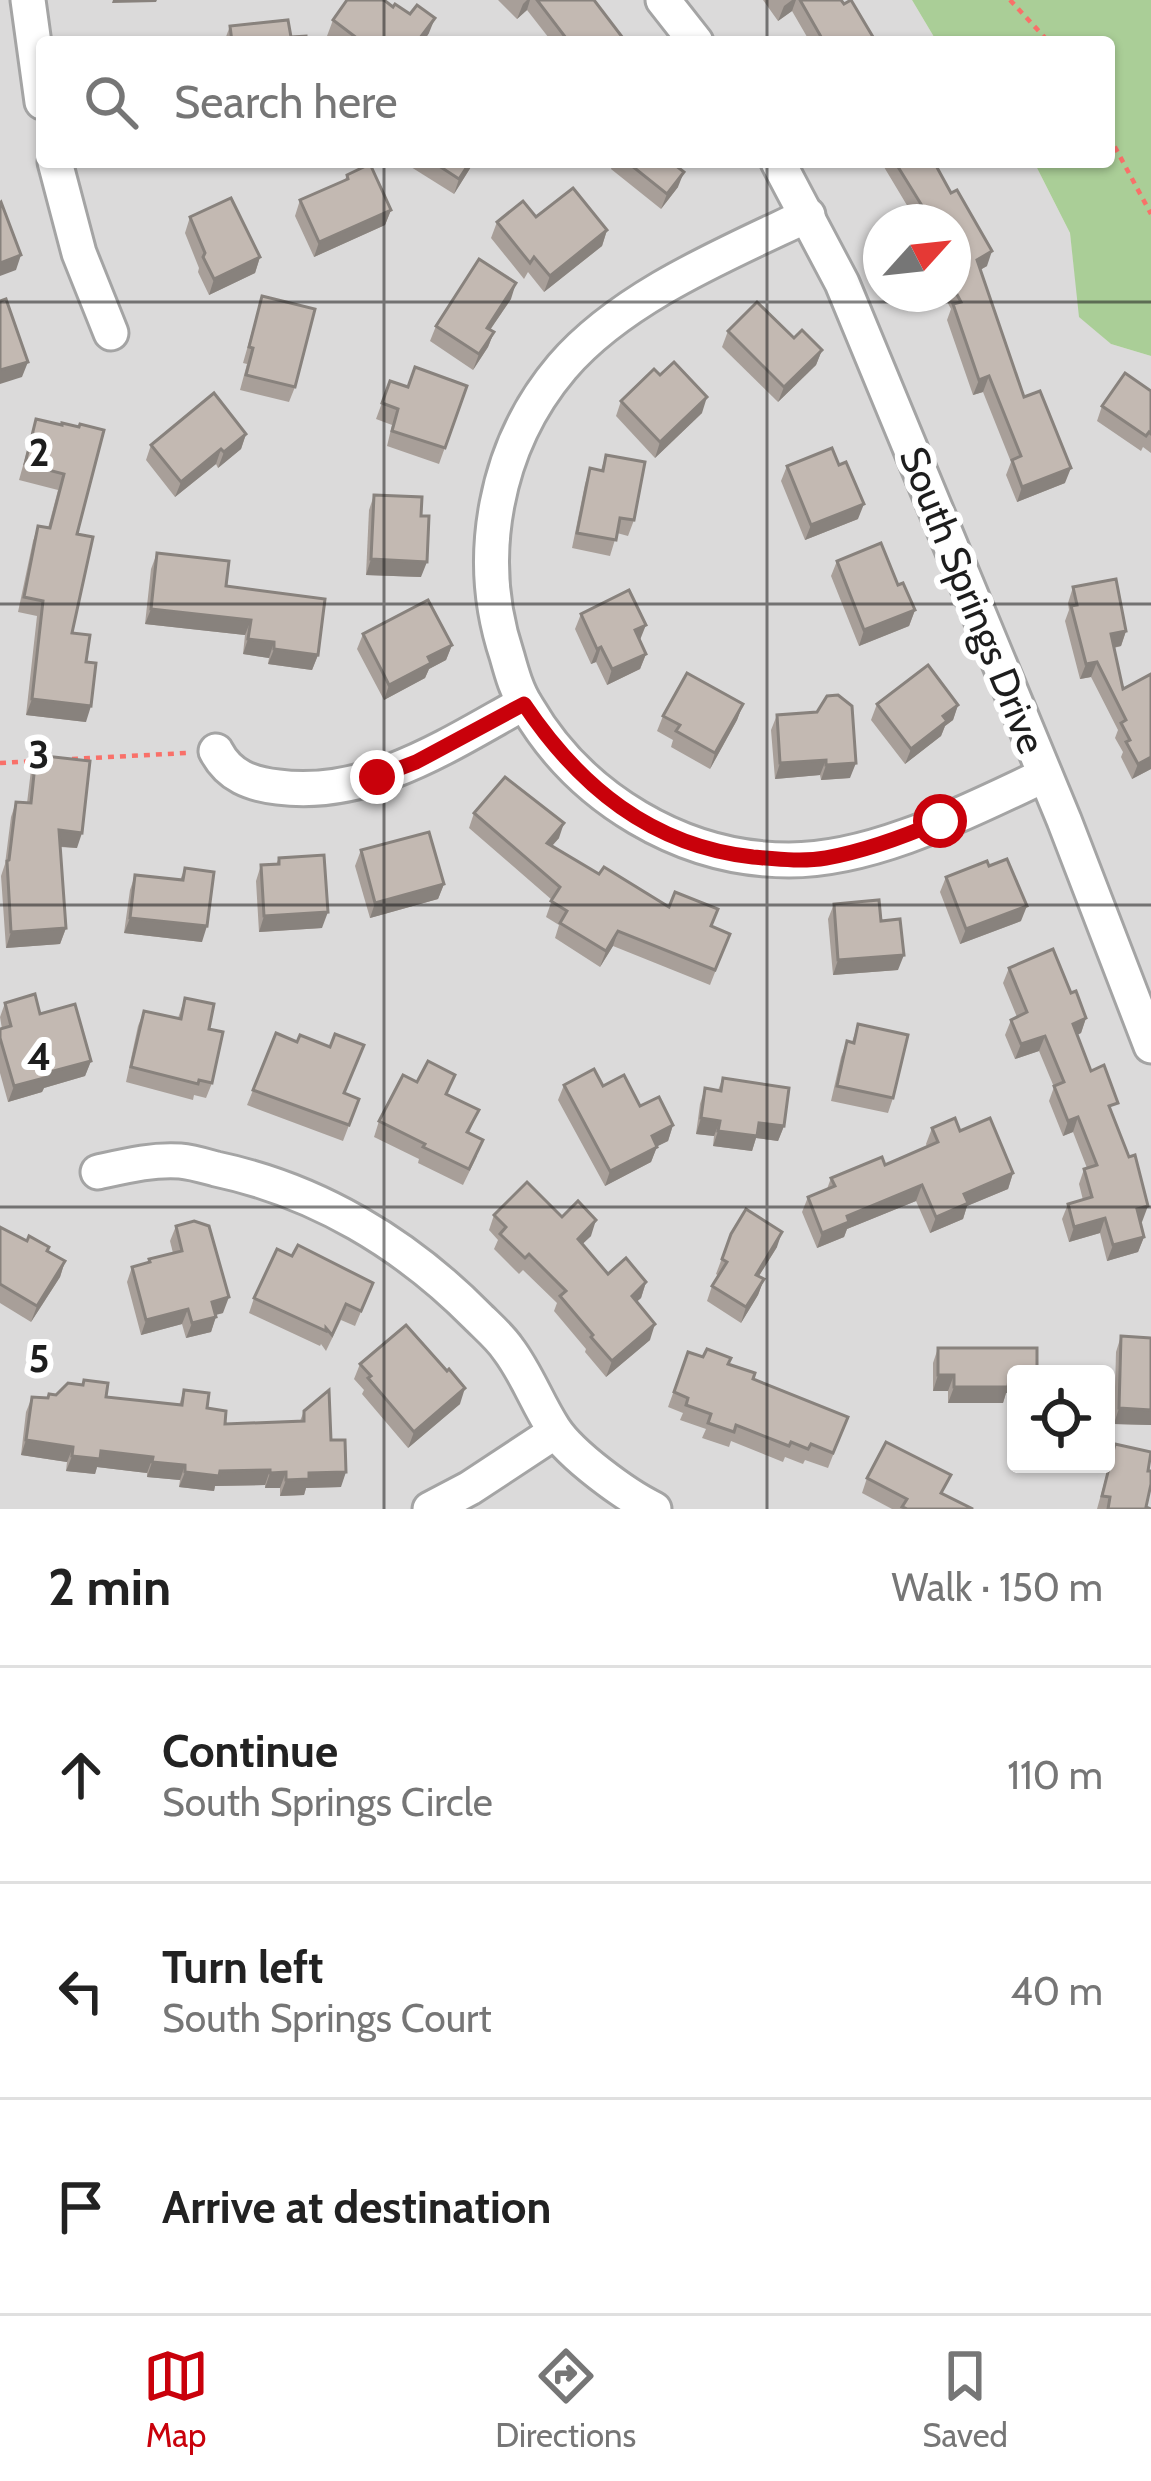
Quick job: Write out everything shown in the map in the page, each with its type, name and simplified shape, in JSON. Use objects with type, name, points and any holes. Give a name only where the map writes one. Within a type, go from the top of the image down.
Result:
[{"type":"street","points":[[28,0],[36,58]]},
{"type":"street","points":[[664,0],[691,36]]},
{"type":"street","points":[[57,168],[79,253],[111,333]]},
{"type":"street","name":"South Springs Drive","points":[[781,168],[842,283],[1151,1046]]},
{"type":"street","points":[[808,215],[626,310],[565,363],[529,414],[502,484],[491,562],[500,635],[524,704],[560,754],[602,794],[673,837],[727,854],[822,859],[862,850],[1045,775]]},
{"type":"street","points":[[216,751],[223,765],[260,785],[305,791],[332,788],[416,762],[524,704]]},
{"type":"street","points":[[98,1172],[179,1161],[216,1168],[295,1192],[372,1229],[447,1285],[507,1346],[555,1432],[596,1470],[654,1509]]},
{"type":"street","points":[[430,1509],[555,1432]]},
{"type":"path","points":[[1010,0],[1043,36]]},
{"type":"path","points":[[1115,147],[1151,214]]},
{"type":"path","points":[[65,759],[216,751]]},
{"type":"path","points":[[0,763],[43,760]]},
{"type":"shaded area","points":[[0,0],[912,0],[933,36],[36,36],[36,168],[1037,168],[1070,233],[1080,317],[1111,344],[1151,356],[1151,1509],[0,1509]]},
{"type":"green space","points":[[912,0],[1151,0],[1151,356],[1111,344],[1079,317],[1070,233],[1037,168],[1115,168],[1115,36],[933,36]]},
{"type":"building","points":[[347,0],[384,0],[410,14],[417,5],[435,18],[422,36],[354,36],[333,20]]},
{"type":"building","points":[[537,0],[594,0],[621,36],[564,36]]},
{"type":"building","points":[[800,0],[841,0],[844,4],[851,0],[872,36],[821,36]]},
{"type":"building","points":[[288,20],[291,36],[231,36],[230,26]]},
{"type":"building","points":[[372,168],[391,210],[319,242],[300,200],[348,179],[347,175]]},
{"type":"building","points":[[442,168],[466,168],[459,179]]},
{"type":"building","points":[[634,168],[684,172],[667,194]]},
{"type":"building","points":[[899,168],[937,168],[951,193],[957,190],[965,204],[921,204]]},
{"type":"building","points":[[573,188],[607,230],[550,276],[534,257],[530,263],[497,222],[523,201],[536,217]]},
{"type":"building","points":[[231,198],[260,257],[214,279],[190,217]]},
{"type":"building","points":[[0,203],[21,255],[0,263]]},
{"type":"building","points":[[971,214],[992,251],[977,260],[1024,397],[1040,391],[1071,468],[1022,487],[1012,460],[1021,456],[989,376],[979,380],[956,312],[971,312]]},
{"type":"building","points":[[479,259],[516,283],[487,328],[494,332],[479,354],[436,326]]},
{"type":"building","points":[[262,296],[315,309],[295,387],[246,375]]},
{"type":"building","points":[[6,299],[28,362],[0,370],[0,301]]},
{"type":"building","points":[[757,302],[794,338],[802,330],[822,350],[784,387],[728,331]]},
{"type":"building","points":[[674,362],[707,397],[660,442],[621,401],[654,369],[660,375]]},
{"type":"building","points":[[415,367],[467,386],[445,448],[392,431],[398,409],[382,403],[390,381],[408,387]]},
{"type":"building","points":[[1125,373],[1151,391],[1151,434],[1146,436],[1102,406]]},
{"type":"building","points":[[214,393],[246,434],[181,482],[151,445]]},
{"type":"building","points":[[36,419],[104,430],[77,534],[93,537],[72,633],[90,635],[86,662],[96,663],[91,706],[32,699],[43,601],[24,597],[38,526],[50,528],[64,474],[25,464]]},
{"type":"building","points":[[832,448],[839,465],[846,462],[864,504],[811,525],[787,466]]},
{"type":"building","points":[[606,455],[645,462],[634,520],[620,518],[616,540],[577,533],[590,468],[603,471]]},
{"type":"building","points":[[374,495],[422,497],[421,516],[429,516],[427,562],[371,559]]},
{"type":"building","points":[[881,543],[898,585],[903,583],[915,610],[864,630],[837,561]]},
{"type":"building","points":[[157,553],[229,561],[226,586],[325,599],[318,655],[274,649],[274,642],[248,639],[251,620],[151,609]]},
{"type":"building","points":[[1116,579],[1126,631],[1111,634],[1123,689],[1151,674],[1151,757],[1138,764],[1126,742],[1130,740],[1121,723],[1126,720],[1097,662],[1086,664],[1071,606],[1077,605],[1073,587]]},
{"type":"building","points":[[629,590],[646,625],[635,630],[646,654],[612,669],[581,614]]},
{"type":"building","points":[[428,600],[452,645],[428,657],[431,663],[389,685],[363,634]]},
{"type":"building","points":[[928,665],[958,705],[943,716],[947,721],[911,749],[877,704]]},
{"type":"building","points":[[687,673],[743,704],[715,753],[676,731],[680,725],[663,716]]},
{"type":"building","points":[[838,695],[852,706],[856,763],[780,763],[777,715],[817,712],[827,696]]},
{"type":"building","points":[[36,755],[90,761],[82,833],[59,830],[66,928],[11,932],[7,861],[16,802],[31,803]]},
{"type":"building","points":[[505,777],[564,823],[547,843],[599,874],[604,867],[669,907],[675,892],[718,909],[711,926],[730,934],[715,970],[618,931],[606,951],[560,923],[567,911],[551,901],[560,887],[474,813]]},
{"type":"building","points":[[429,832],[444,884],[375,903],[361,850]]},
{"type":"building","points":[[324,855],[328,912],[264,916],[261,865],[279,864],[279,858]]},
{"type":"building","points":[[1007,859],[1027,906],[966,929],[946,877],[987,861],[989,866]]},
{"type":"building","points":[[185,868],[214,872],[207,926],[130,918],[135,875],[183,880]]},
{"type":"building","points":[[879,900],[881,921],[900,919],[904,955],[838,960],[834,904]]},
{"type":"building","points":[[1053,949],[1086,1018],[1073,1024],[1091,1071],[1104,1065],[1118,1103],[1109,1106],[1129,1157],[1135,1155],[1148,1206],[1137,1209],[1144,1237],[1113,1245],[1105,1218],[1074,1227],[1068,1204],[1092,1197],[1084,1169],[1097,1165],[1078,1117],[1068,1121],[1054,1086],[1064,1082],[1045,1036],[1021,1044],[1011,1020],[1027,1012],[1009,968]]},
{"type":"building","points":[[35,994],[40,1014],[75,1004],[91,1061],[14,1086],[0,1038],[0,1029],[11,1026],[5,1003]]},
{"type":"building","points":[[185,998],[214,1004],[209,1029],[223,1032],[212,1083],[199,1080],[198,1084],[131,1067],[144,1011],[181,1019]]},
{"type":"building","points":[[858,1024],[908,1035],[893,1098],[837,1086],[847,1041],[854,1043]]},
{"type":"building","points":[[276,1033],[297,1042],[300,1035],[330,1047],[335,1034],[364,1045],[344,1093],[359,1099],[349,1125],[253,1090]]},
{"type":"building","points":[[428,1061],[455,1075],[446,1094],[479,1110],[467,1132],[483,1140],[469,1169],[379,1121],[403,1075],[417,1082]]},
{"type":"building","points":[[594,1069],[603,1086],[624,1075],[640,1106],[659,1097],[673,1125],[652,1136],[657,1147],[610,1171],[564,1085]]},
{"type":"building","points":[[723,1078],[789,1088],[784,1126],[759,1123],[757,1136],[718,1131],[720,1121],[701,1118],[705,1088],[721,1091]]},
{"type":"building","points":[[955,1118],[960,1131],[990,1118],[1013,1173],[964,1194],[968,1203],[936,1217],[922,1185],[847,1216],[849,1222],[822,1233],[808,1197],[835,1186],[831,1178],[882,1157],[885,1165],[938,1142],[932,1128]]},
{"type":"building","points":[[527,1182],[562,1217],[578,1201],[596,1220],[578,1239],[608,1274],[626,1258],[646,1282],[632,1296],[655,1324],[612,1361],[560,1296],[566,1291],[529,1254],[525,1258],[500,1234],[506,1227],[494,1215]]},
{"type":"building","points":[[746,1209],[782,1232],[756,1275],[764,1279],[746,1307],[712,1286],[727,1262],[722,1259]]},
{"type":"building","points":[[194,1221],[209,1226],[229,1297],[212,1302],[216,1317],[192,1323],[188,1309],[146,1320],[132,1267],[182,1251],[176,1226]]},
{"type":"building","points":[[0,1227],[27,1241],[29,1236],[65,1261],[37,1306],[0,1284]]},
{"type":"building","points":[[298,1245],[373,1283],[361,1311],[346,1304],[332,1335],[326,1328],[254,1298],[277,1249],[292,1256]]},
{"type":"building","points":[[406,1325],[465,1388],[414,1432],[360,1364]]},
{"type":"building","points":[[1121,1336],[1151,1338],[1151,1410],[1119,1408]]},
{"type":"building","points":[[938,1348],[1037,1348],[1037,1365],[1007,1365],[1007,1387],[954,1387],[954,1375],[938,1375]]},
{"type":"building","points":[[707,1349],[731,1358],[728,1364],[755,1373],[753,1379],[848,1417],[833,1453],[811,1444],[808,1449],[791,1442],[789,1446],[736,1425],[734,1432],[708,1423],[711,1414],[686,1405],[688,1398],[674,1392],[688,1352],[703,1357]]},
{"type":"building","points":[[84,1380],[108,1383],[106,1397],[182,1405],[184,1390],[209,1393],[207,1408],[226,1411],[225,1424],[304,1421],[304,1411],[329,1390],[331,1440],[345,1440],[346,1472],[309,1473],[309,1479],[286,1480],[286,1472],[270,1470],[220,1471],[219,1476],[185,1472],[185,1465],[152,1462],[153,1457],[101,1451],[100,1459],[72,1456],[73,1447],[26,1440],[32,1397],[48,1398],[68,1383],[83,1385]]},
{"type":"building","points":[[886,1442],[951,1475],[941,1493],[973,1509],[902,1507],[907,1499],[867,1478]]},
{"type":"building","points":[[1115,1444],[1151,1452],[1146,1507],[1151,1509],[1108,1509],[1110,1497],[1102,1496],[1108,1473],[1115,1473]]},
{"type":"route","points":[[377,777],[416,762],[524,704],[560,754],[602,794],[673,837],[727,854],[822,859],[862,850],[940,821]]}]
